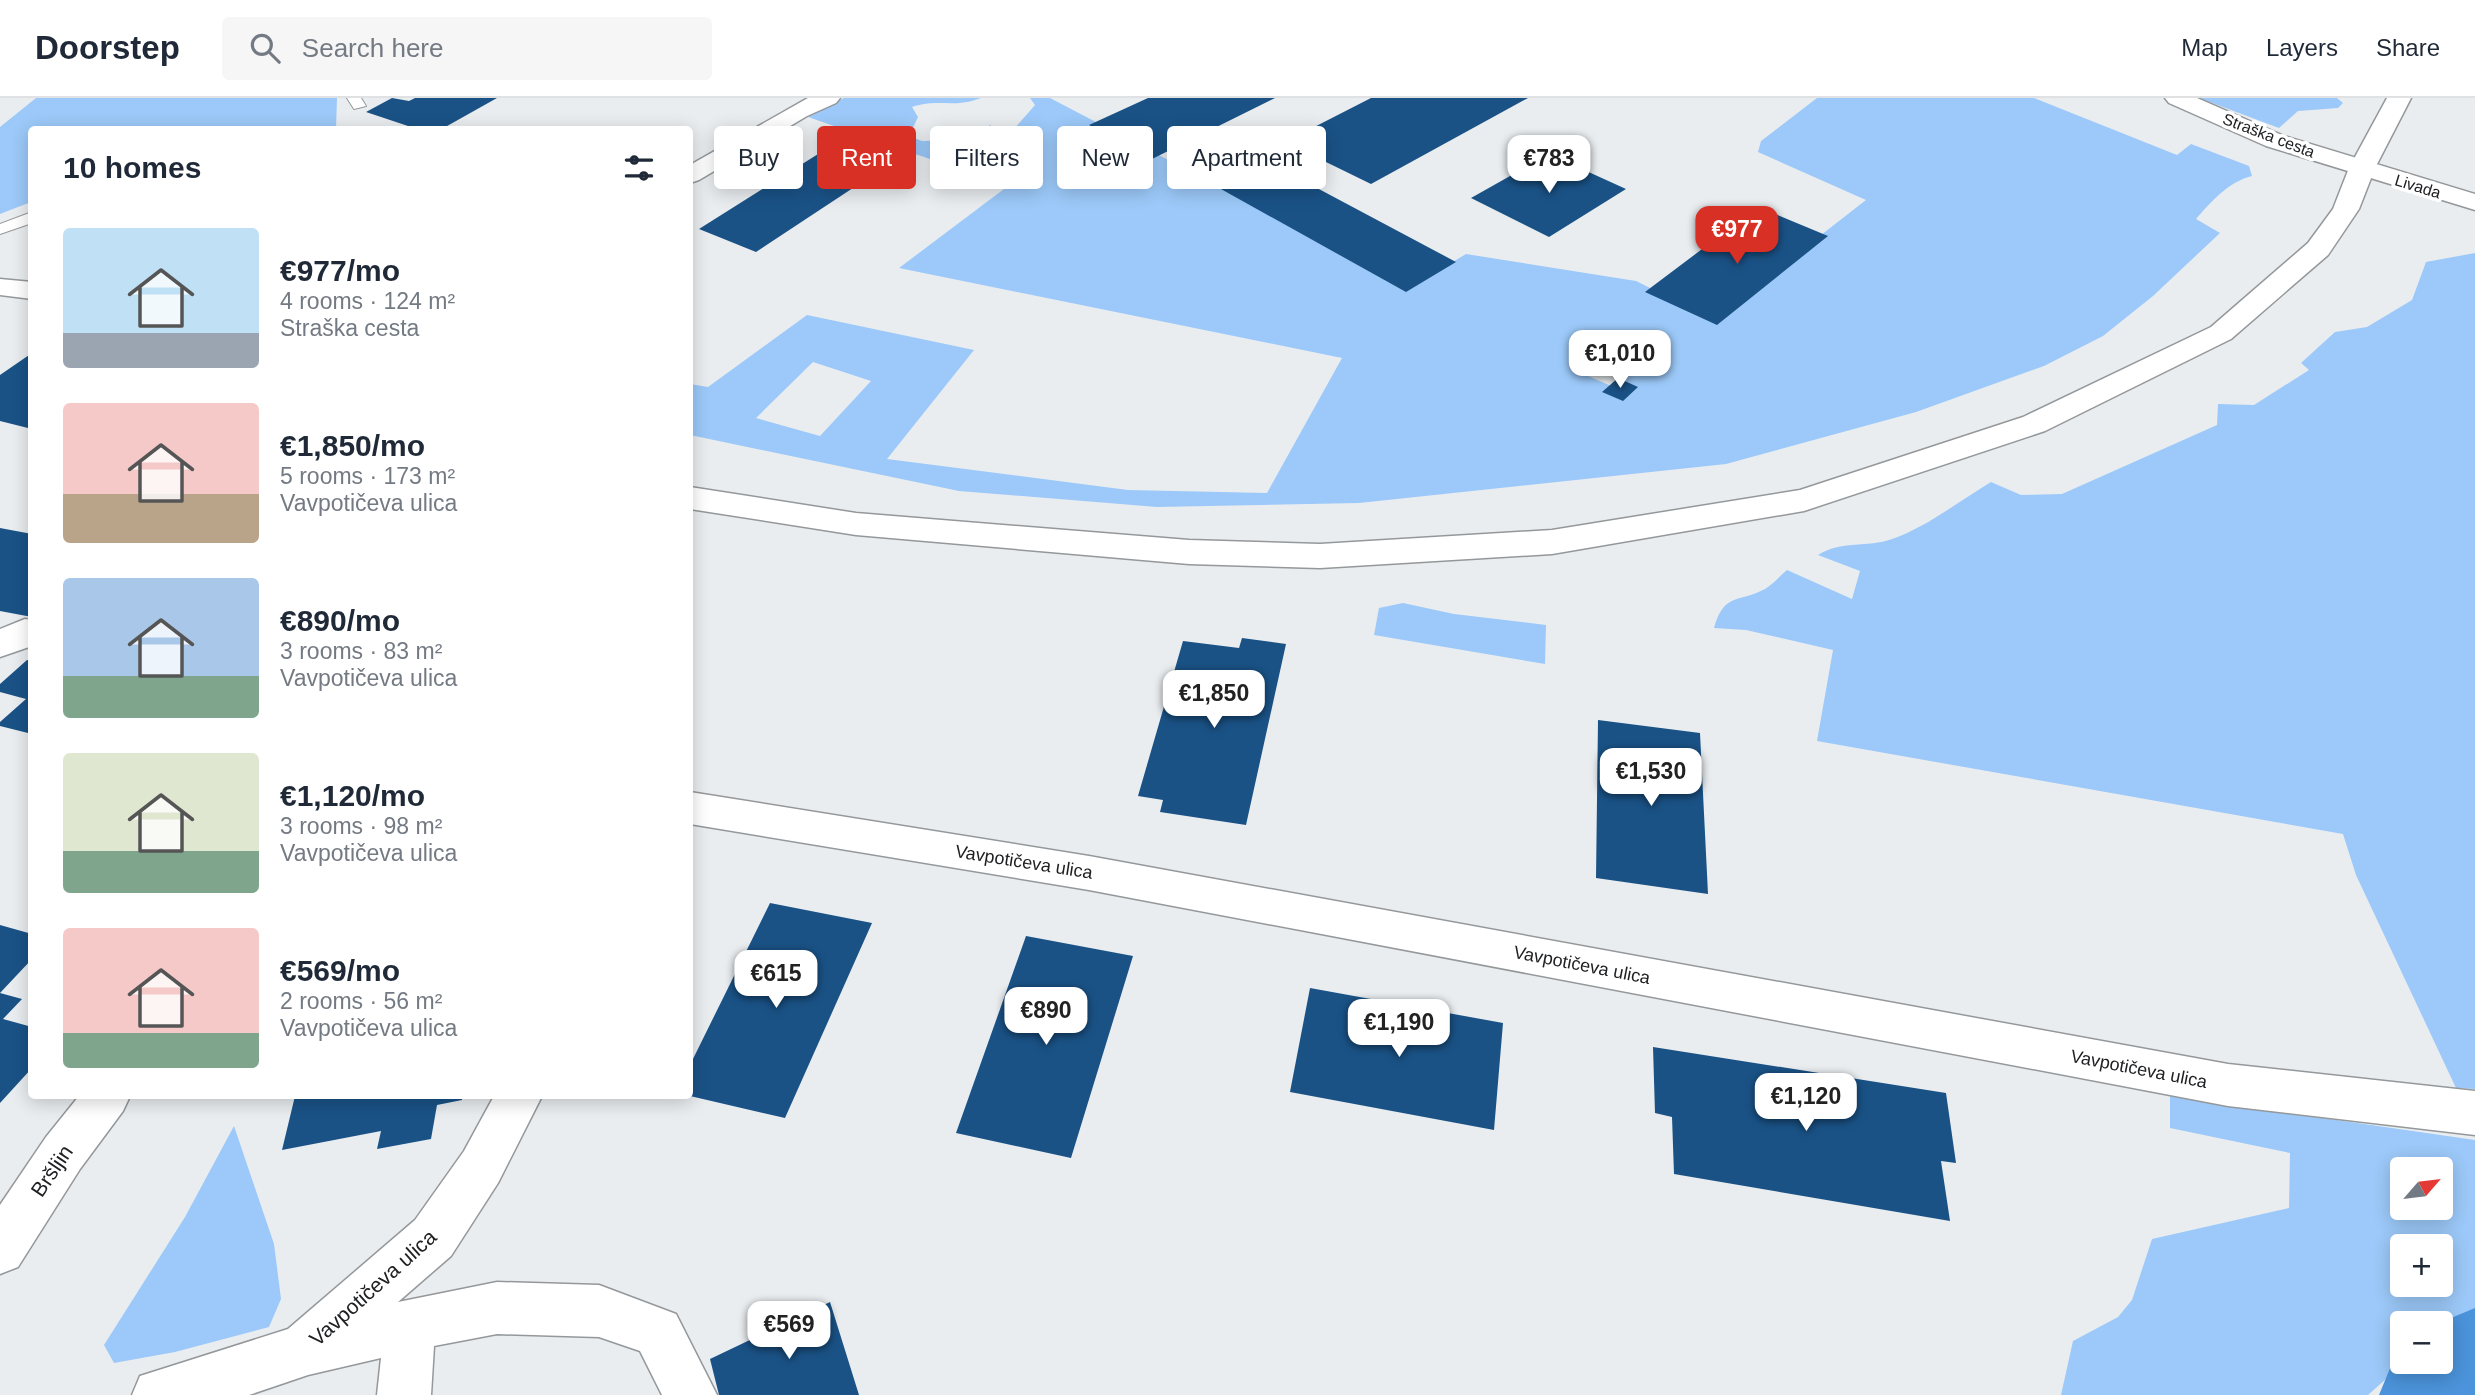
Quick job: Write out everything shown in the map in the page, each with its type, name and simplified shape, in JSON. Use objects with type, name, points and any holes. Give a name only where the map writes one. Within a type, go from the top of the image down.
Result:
[{"type":"street","points":[[693,174],[798,111],[828,98]]},
{"type":"street","name":"Straška cesta","points":[[2177,98],[2275,141],[2362,168]]},
{"type":"street","points":[[693,498],[856,524],[1189,552],[1320,556],[1552,542],[1804,500],[2034,424],[2221,333],[2318,248],[2346,209],[2362,168],[2399,98]]},
{"type":"street","name":"Livada","points":[[2362,168],[2475,202]]},
{"type":"street","points":[[0,287],[28,290]]},
{"type":"street","points":[[0,644],[28,632]]},
{"type":"street","name":"Vavpotičeva ulica","points":[[693,808],[1089,873],[2228,1085],[2475,1113]]},
{"type":"street","name":"Bršljin","points":[[0,1249],[63,1153],[105,1099]]},
{"type":"street","name":"Vavpotičeva ulica","points":[[159,1395],[198,1386],[304,1350],[433,1238],[481,1167],[517,1099]]},
{"type":"street","points":[[304,1350],[409,1325],[497,1308],[598,1311],[658,1332],[690,1395]]},
{"type":"street","points":[[404,1395],[409,1325]]},
{"type":"lane","points":[[0,229],[28,218]]},
{"type":"shaded area","points":[[36,98],[337,98],[336,126],[28,126],[28,203],[0,214],[0,127]]},
{"type":"shaded area","points":[[844,98],[981,98],[962,103],[931,103],[912,107],[918,117],[914,126],[834,126],[808,117]]},
{"type":"shaded area","points":[[1030,98],[1050,98],[1103,126],[1057,126],[1057,189],[1153,189],[1153,152],[1167,159],[1167,189],[1224,189],[1411,287],[1466,254],[1636,281],[1713,319],[1866,200],[1758,152],[1761,141],[1817,98],[2034,98],[2177,155],[2191,144],[2249,166],[2252,176],[2228,187],[2196,219],[2220,233],[2153,296],[2103,336],[2044,366],[1916,412],[1726,464],[1359,503],[1157,507],[959,491],[693,436],[693,384],[708,387],[807,315],[974,350],[887,459],[1128,490],[1267,493],[1342,358],[899,268],[1004,189],[1043,189],[1043,126],[1017,126],[1035,105]],"holes":[[[1612,355],[1635,368],[1616,388],[1588,376]],[[813,362],[871,381],[820,436],[756,418]]]},
{"type":"shaded area","points":[[2199,98],[2337,98],[2343,103],[2338,108],[2298,111],[2279,128]]},
{"type":"shaded area","points":[[916,139],[930,141],[930,159],[916,154]]},
{"type":"shaded area","points":[[2475,253],[2475,1089],[2456,1088],[2356,875],[2343,834],[1817,741],[1833,650],[1746,630],[1714,628],[1728,604],[1765,589],[1787,570],[1852,599],[1860,571],[1818,555],[1836,547],[1883,542],[1905,534],[1991,482],[2021,495],[2062,494],[2217,425],[2218,404],[2254,405],[2309,370],[2301,363],[2335,332],[2367,327],[2412,300],[2426,262]]},
{"type":"shaded area","points":[[1403,603],[1454,614],[1546,625],[1545,664],[1374,635],[1379,608]]},
{"type":"shaded area","points":[[2170,1096],[2475,1140],[2475,1342],[2453,1347],[2453,1311],[2390,1311],[2392,1374],[2368,1395],[2061,1395],[2073,1341],[2118,1317],[2132,1300],[2152,1239],[2289,1208],[2290,1153],[2170,1128]]},
{"type":"shaded area","points":[[234,1126],[274,1244],[281,1299],[269,1327],[175,1352],[114,1363],[104,1345],[185,1217]]},
{"type":"building","points":[[392,98],[409,101],[415,98],[497,98],[447,126],[408,126],[366,112]]},
{"type":"building","points":[[1148,98],[1275,98],[1219,126],[1167,126],[1167,152],[1153,159],[1153,126],[1089,125]]},
{"type":"building","points":[[1371,98],[1528,98],[1371,184],[1326,162],[1326,126],[1316,126]]},
{"type":"building","points":[[1549,154],[1626,189],[1549,237],[1471,198]]},
{"type":"building","points":[[817,155],[817,189],[851,189],[756,252],[699,229],[763,189],[803,189],[803,164]]},
{"type":"building","points":[[1221,189],[1319,189],[1456,262],[1406,292]]},
{"type":"building","points":[[1758,207],[1828,236],[1717,325],[1645,292]]},
{"type":"building","points":[[28,356],[28,428],[0,421],[0,375]]},
{"type":"building","points":[[1618,378],[1638,387],[1623,401],[1602,392]]},
{"type":"building","points":[[0,528],[28,533],[28,616],[0,611]]},
{"type":"building","points":[[1242,638],[1286,644],[1246,825],[1160,812],[1163,800],[1138,796],[1183,641],[1239,648]]},
{"type":"building","points":[[28,660],[28,733],[0,726],[0,722],[26,699],[0,692],[0,684]]},
{"type":"building","points":[[1598,720],[1700,733],[1708,894],[1596,878]]},
{"type":"building","points":[[770,903],[872,923],[785,1118],[693,1097],[693,1059]]},
{"type":"building","points":[[0,925],[28,933],[28,963],[0,993]]},
{"type":"building","points":[[1026,936],[1133,956],[1071,1158],[956,1133]]},
{"type":"building","points":[[1310,988],[1503,1023],[1494,1130],[1290,1092]]},
{"type":"building","points":[[0,993],[22,999],[3,1019],[28,1026],[28,1072],[0,1103]]},
{"type":"building","points":[[1653,1047],[1946,1093],[1956,1163],[1941,1161],[1950,1221],[1674,1174],[1672,1117],[1655,1113]]},
{"type":"building","points":[[294,1099],[462,1099],[437,1105],[431,1139],[377,1149],[381,1131],[282,1150]]},
{"type":"building","points":[[830,1302],[859,1395],[719,1395],[710,1359]]},
{"type":"waterway","points":[[2451,1395],[2475,1380]]}]
